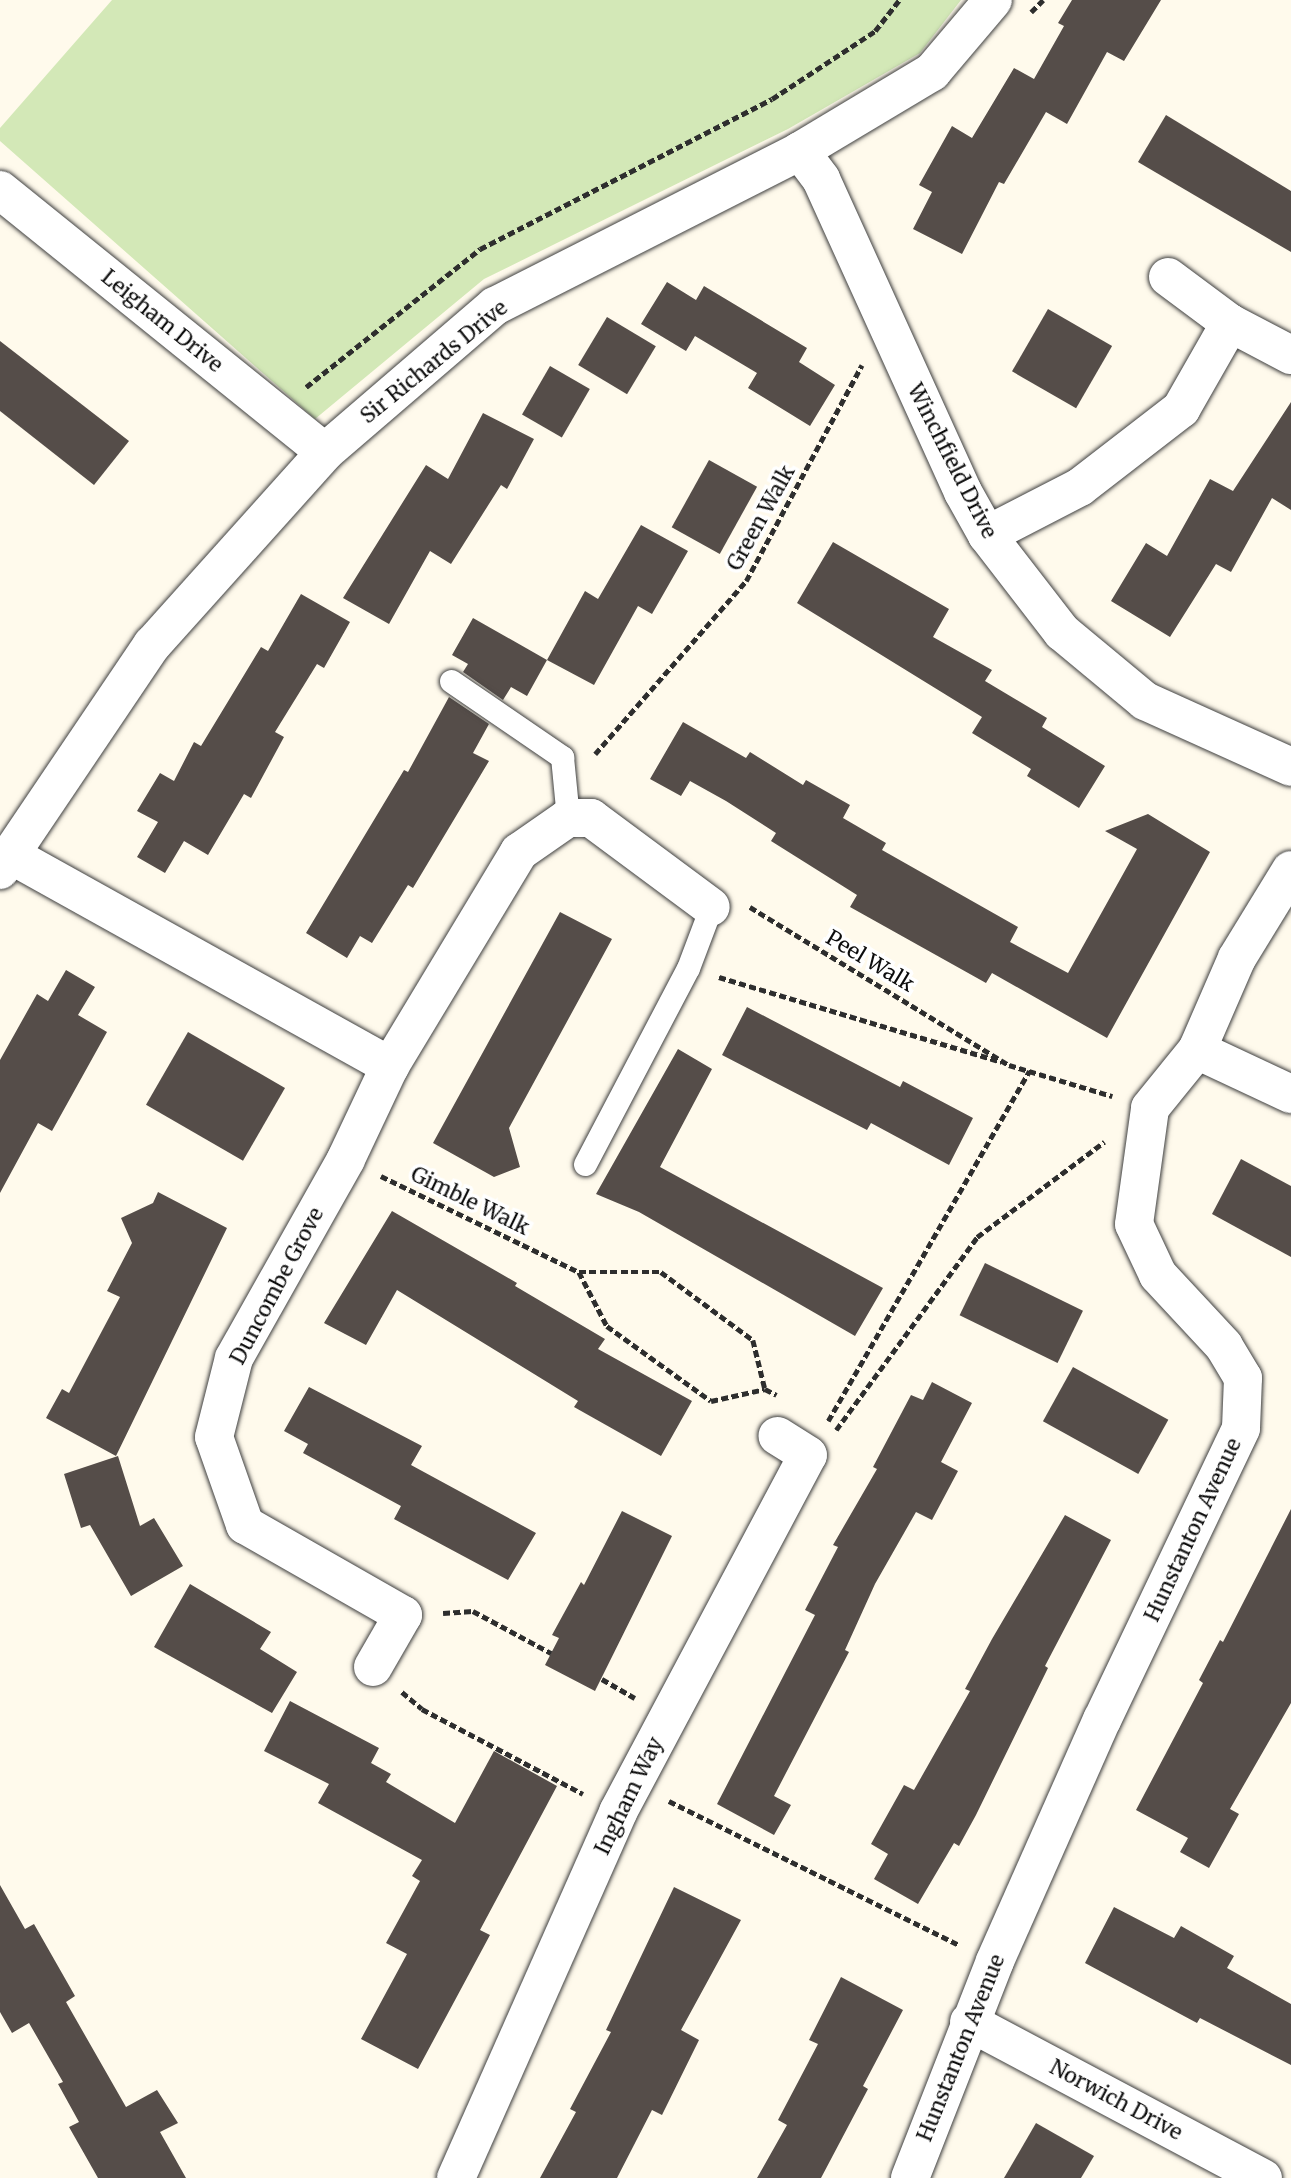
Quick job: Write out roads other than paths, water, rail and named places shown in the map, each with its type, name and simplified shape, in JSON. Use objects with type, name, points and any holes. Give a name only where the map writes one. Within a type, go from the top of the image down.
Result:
[{"type":"street","name":"Sir Richards Drive","points":[[5,863],[152,645],[325,452],[495,306],[800,151],[932,72],[993,0]]},
{"type":"street","name":"Winchfield Drive","points":[[800,151],[821,179],[885,323],[987,535],[1062,632],[1145,701],[1291,767]]},
{"type":"street","name":"Leigham Drive","points":[[0,190],[325,452]]},
{"type":"street","points":[[1168,276],[1230,323],[1291,355]]},
{"type":"street","points":[[987,535],[1080,487],[1181,409],[1230,323]]},
{"type":"street","points":[[580,818],[710,907]]},
{"type":"street","name":"Duncombe Grove","points":[[373,1667],[403,1615],[245,1525],[215,1437],[234,1358],[346,1158],[390,1066],[519,852],[580,818]]},
{"type":"street","points":[[5,863],[390,1066]]},
{"type":"street","points":[[1291,870],[1237,958],[1197,1050],[1291,1094]]},
{"type":"street","name":"Hunstanton Avenue","points":[[910,2178],[969,2022],[995,1962],[1102,1720],[1241,1428],[1243,1378],[1224,1346],[1158,1275],[1134,1224],[1150,1108],[1197,1050]]},
{"type":"street","name":"Ingham Way","points":[[456,2178],[625,1798],[807,1430]]},
{"type":"street","name":"Norwich Drive","points":[[969,2022],[1263,2178]]},
{"type":"lane","points":[[451,681],[562,757],[580,818]]},
{"type":"lane","points":[[584,1164],[688,968],[710,907]]}]
